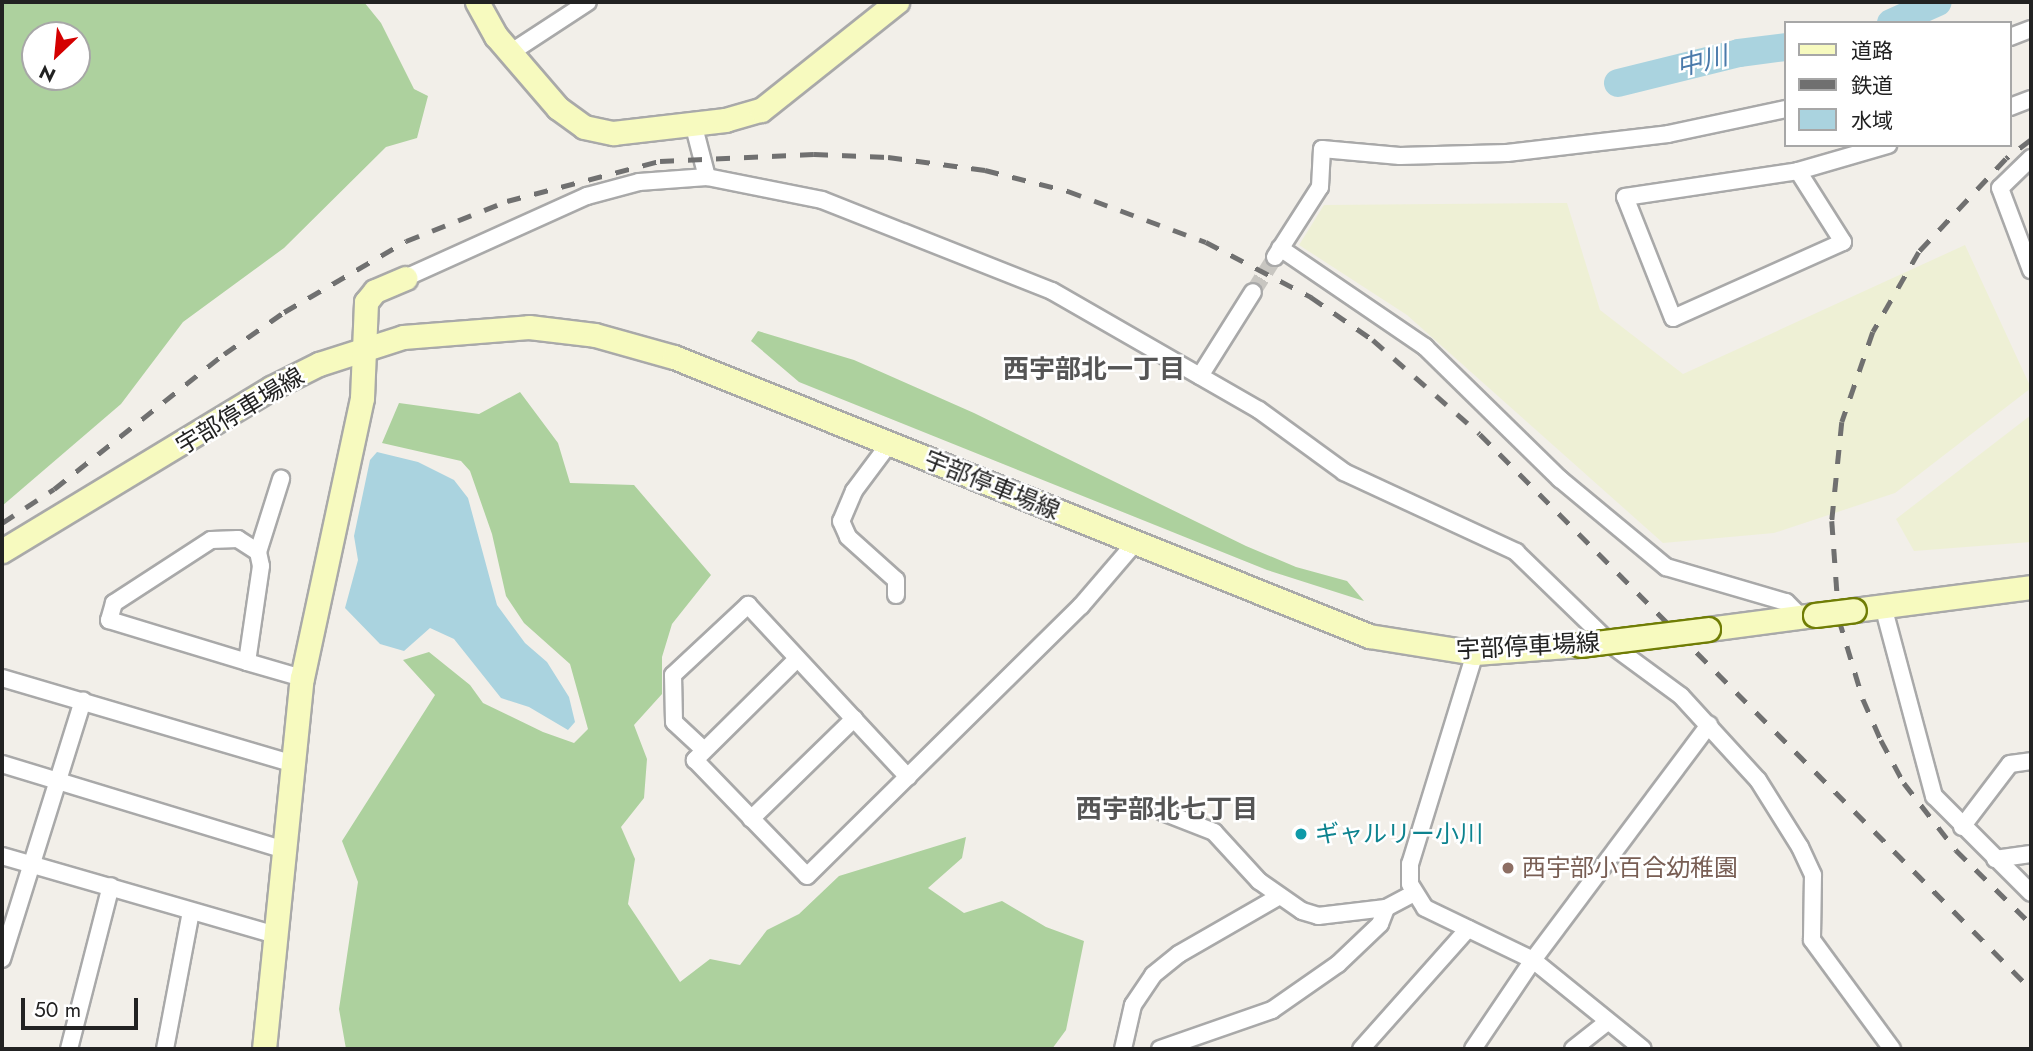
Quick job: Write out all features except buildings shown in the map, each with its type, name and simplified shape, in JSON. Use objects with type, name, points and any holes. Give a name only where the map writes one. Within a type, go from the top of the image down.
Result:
[{"type":"main road","points":[[477,2],[510,53],[558,108],[584,127],[613,133],[693,123],[761,110],[891,3]]},
{"type":"main road","points":[[264,1049],[302,678],[349,466],[365,348],[366,302],[375,291],[405,278]]},
{"type":"main road","name":"宇部停車場線","points":[[2,551],[271,388],[365,348],[402,337],[494,327],[596,335],[674,357],[1369,636],[1475,653],[1580,645],[2031,587]]},
{"type":"street","points":[[510,53],[588,2]]},
{"type":"street","points":[[2012,36],[2031,29]]},
{"type":"street","points":[[2012,106],[2031,99]]},
{"type":"street","points":[[1784,109],[1668,134],[1507,153],[1400,156],[1322,149],[1320,187],[1277,253],[1425,347],[1560,480],[1666,568],[1786,602],[1807,616]]},
{"type":"street","points":[[693,123],[707,177]]},
{"type":"street","points":[[1798,171],[1843,242],[1673,318],[1625,197],[1798,171],[1881,147]]},
{"type":"street","points":[[2031,158],[2000,188],[2031,270]]},
{"type":"street","points":[[405,278],[598,193],[639,182],[707,177],[790,191],[928,239],[1052,291],[1259,410],[1344,472],[1516,552],[1613,646],[1681,696],[1758,780],[1800,847],[1813,875],[1812,940],[1892,1049]]},
{"type":"street","points":[[1200,376],[1253,292]]},
{"type":"street","points":[[889,444],[854,491],[841,521],[848,537],[896,580],[896,595]]},
{"type":"street","points":[[247,662],[261,566],[258,552],[281,479]]},
{"type":"street","points":[[258,552],[237,539],[211,541],[114,603],[109,620],[302,678]]},
{"type":"street","points":[[797,659],[695,760],[807,876],[1082,606],[1135,543]]},
{"type":"street","points":[[704,750],[674,722],[673,675],[748,605],[908,777]]},
{"type":"street","points":[[1883,606],[1934,796],[1962,827],[2031,893]]},
{"type":"street","points":[[1475,653],[1410,864],[1414,893],[1425,908],[1534,960],[1606,1023],[1643,1049]]},
{"type":"street","points":[[2,678],[294,764]]},
{"type":"street","points":[[2,959],[55,782],[83,700]]},
{"type":"street","points":[[751,819],[854,719]]},
{"type":"street","points":[[1473,1049],[1534,960],[1709,725]]},
{"type":"street","points":[[1962,827],[2010,764],[2031,761]]},
{"type":"street","points":[[2,764],[285,850]]},
{"type":"street","points":[[1163,812],[1214,832],[1259,881],[1280,896],[1318,916],[1386,908],[1414,893]]},
{"type":"street","points":[[1995,859],[2031,854]]},
{"type":"street","points":[[2,856],[276,935]]},
{"type":"street","points":[[69,1049],[111,886]]},
{"type":"street","points":[[1123,1049],[1133,1005],[1153,975],[1179,954],[1280,896]]},
{"type":"street","points":[[1160,1049],[1272,1010],[1303,991],[1359,945],[1380,923],[1386,908]]},
{"type":"street","points":[[165,1049],[191,911]]},
{"type":"street","points":[[1361,1049],[1468,929]]},
{"type":"street","points":[[1573,1049],[1606,1023]]},
{"type":"green space","points":[[2,2],[364,2],[381,23],[414,89],[428,96],[417,138],[386,147],[284,248],[183,322],[121,404],[2,506]]},
{"type":"green space","points":[[1567,203],[1600,310],[1683,374],[1965,245],[2031,388],[1895,493],[1774,533],[1663,543],[1407,315],[1299,245],[1324,205]]},
{"type":"green space","points":[[758,331],[854,360],[974,413],[1246,546],[1296,567],[1347,581],[1364,601],[1267,570],[799,382],[751,341]]},
{"type":"green space","points":[[520,392],[558,443],[570,483],[634,485],[711,575],[672,624],[662,657],[662,694],[634,725],[647,759],[644,798],[621,827],[635,859],[628,904],[680,982],[710,959],[740,965],[767,930],[799,914],[839,876],[966,837],[962,858],[928,888],[964,913],[1002,901],[1046,927],[1084,941],[1066,1030],[1052,1049],[346,1049],[339,1009],[358,882],[342,841],[435,695],[403,660],[429,652],[470,685],[483,703],[543,732],[574,743],[588,729],[570,664],[524,623],[506,596],[492,534],[470,471],[461,461],[382,443],[399,403],[479,414]]},
{"type":"green space","points":[[2031,415],[2031,542],[1914,551],[1896,519]]},
{"type":"water","points":[[377,452],[418,462],[454,480],[468,498],[497,605],[525,643],[547,662],[569,697],[575,722],[568,730],[529,707],[501,698],[454,639],[430,628],[404,651],[380,644],[345,608],[358,560],[354,536],[370,460]]},
{"type":"waterway","name":"中川","points":[[1895,21],[1938,2]]},
{"type":"waterway","name":"中川","points":[[1618,83],[1739,53],[1784,47]]},
{"type":"tunnel","points":[[1253,292],[1275,257]]},
{"type":"railway","points":[[2031,140],[2006,159],[1919,252],[1873,332],[1842,422],[1832,521],[1839,619],[1863,699],[1881,740],[1904,783],[1956,850],[2031,924]]},
{"type":"railway","points":[[2,523],[54,489],[224,354],[284,312],[406,241],[507,201],[660,161],[814,154],[888,157],[985,170],[1068,191],[1206,242],[1311,297],[1373,340],[1480,434],[2031,989]]},
{"type":"place","name":"ギャルリー小川","points":[[1301,834]]},
{"type":"place","name":"西宇部小百合幼稚園","points":[[1508,868]]},
{"type":"district","name":"西宇部北一丁目","points":[[1094,370]]},
{"type":"district","name":"西宇部北七丁目","points":[[1167,810]]}]
